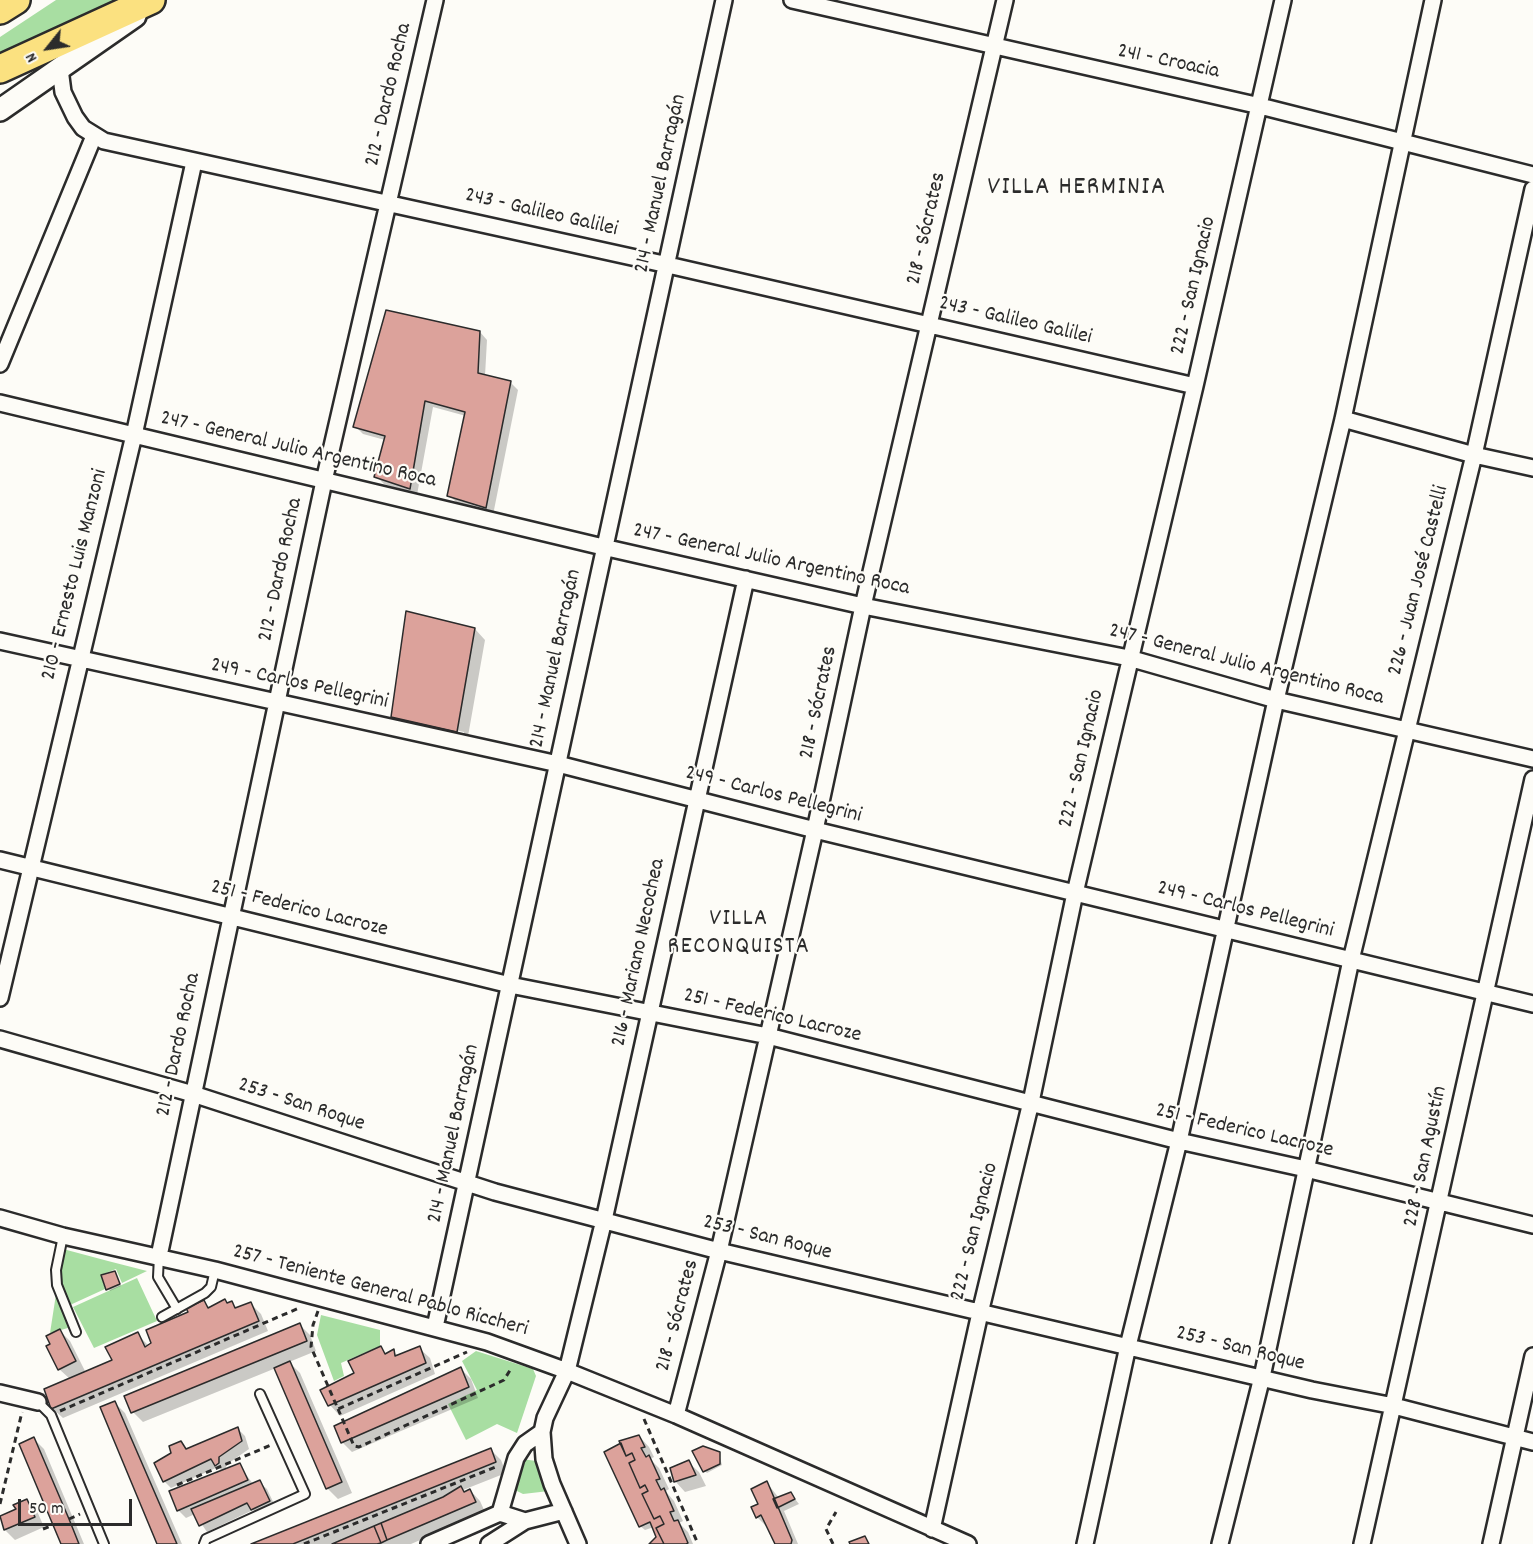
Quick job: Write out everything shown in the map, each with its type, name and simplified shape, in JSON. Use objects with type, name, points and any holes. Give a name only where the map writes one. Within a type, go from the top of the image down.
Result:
[{"type":"highway","points":[[0,10],[16,0]]},
{"type":"highway","points":[[0,69],[151,0]]},
{"type":"street","points":[[0,110],[158,0]]},
{"type":"street","name":"212 - Dardo Rocha","points":[[159,1256],[324,481],[435,0]]},
{"type":"street","name":"214 - Manuel Barragán","points":[[435,1327],[603,547],[668,265],[724,0]]},
{"type":"street","name":"241 - Croacia","points":[[792,0],[1260,106],[1533,175]]},
{"type":"street","name":"218 - Sócrates","points":[[676,1415],[719,1251],[815,830],[863,606],[1005,0]]},
{"type":"street","name":"222 - San Ignacio","points":[[932,1528],[980,1313],[1031,1102],[1075,893],[1195,386],[1283,0]]},
{"type":"street","points":[[1085,1544],[1128,1346],[1179,1142],[1276,700],[1343,419],[1433,0]]},
{"type":"street","points":[[0,364],[94,136],[83,128],[67,104],[60,69]]},
{"type":"street","name":"243 - Galileo Galilei","points":[[94,136],[194,162],[387,202],[1195,386]]},
{"type":"street","name":"210 - Ernesto Luis Manzoni","points":[[0,998],[78,660],[134,435],[194,162]]},
{"type":"street","name":"226 - Juan José Castelli","points":[[1220,1544],[1262,1377],[1351,960],[1474,455],[1533,189]]},
{"type":"street","name":"247 - General Julio Argentino Roca","points":[[0,403],[603,547],[863,606],[1130,658],[1276,700],[1533,759]]},
{"type":"street","points":[[1343,419],[1474,455],[1533,468]]},
{"type":"street","name":"216 - Mariano Necochea","points":[[542,1432],[545,1418],[567,1371],[604,1221],[746,579]]},
{"type":"street","name":"249 - Carlos Pellegrini","points":[[0,641],[277,704],[558,764],[815,830],[1533,1004]]},
{"type":"street","name":"228 - San Agustín","points":[[1362,1544],[1440,1204],[1533,779]]},
{"type":"street","name":"251 - Federico Lacroze","points":[[0,860],[510,985],[768,1036],[1179,1142],[1306,1169],[1440,1204],[1533,1225]]},
{"type":"street","name":"253 - San Roque","points":[[0,1039],[193,1094],[467,1183],[604,1221],[719,1251],[980,1313],[1312,1390],[1394,1406],[1533,1442]]},
{"type":"street","name":"257 - Teniente General Pablo Riccheri","points":[[0,1218],[63,1236],[215,1270],[487,1342],[676,1415],[968,1544]]},
{"type":"street","points":[[1491,1544],[1533,1356]]},
{"type":"street","points":[[0,1393],[32,1400]]},
{"type":"street","points":[[500,1513],[516,1458],[525,1444],[542,1432]]},
{"type":"street","points":[[542,1432],[544,1459],[578,1544]]},
{"type":"street","points":[[489,1544],[525,1521],[564,1511]]},
{"type":"street","points":[[429,1544],[500,1513],[525,1521]]},
{"type":"lane","points":[[63,1236],[56,1270],[57,1285],[76,1332]]},
{"type":"lane","points":[[159,1256],[158,1277],[177,1309]]},
{"type":"lane","points":[[162,1317],[211,1287],[215,1270]]},
{"type":"lane","points":[[204,1544],[206,1539],[304,1494],[260,1394]]},
{"type":"lane","points":[[32,1400],[51,1415],[104,1544]]},
{"type":"path","points":[[322,1298],[313,1325],[311,1347],[354,1446],[359,1447],[504,1380],[520,1354]]},
{"type":"path","points":[[51,1415],[322,1298]]},
{"type":"path","points":[[338,1409],[487,1342]]},
{"type":"path","points":[[636,1399],[698,1544]]},
{"type":"path","points":[[0,1504],[32,1400]]},
{"type":"path","points":[[177,1485],[281,1441]]},
{"type":"path","points":[[304,1544],[516,1458]]},
{"type":"path","points":[[833,1544],[826,1529],[836,1512]]},
{"type":"path","points":[[373,1516],[377,1523]]},
{"type":"path","points":[[43,1529],[53,1525]]},
{"type":"green space","points":[[56,0],[140,0],[0,65],[0,37]]},
{"type":"green space","points":[[63,1249],[147,1271],[122,1283],[116,1269],[101,1275],[105,1289],[70,1305],[75,1326],[50,1333]]},
{"type":"green space","points":[[137,1278],[157,1321],[94,1348],[73,1307]]},
{"type":"green space","points":[[321,1315],[380,1330],[380,1346],[341,1363],[344,1376],[334,1381],[317,1335]]},
{"type":"green space","points":[[476,1351],[533,1369],[536,1376],[517,1433],[497,1424],[466,1440],[448,1404],[477,1390],[462,1361]]},
{"type":"green space","points":[[522,1459],[543,1462],[549,1491],[523,1494],[517,1491],[515,1487]]},
{"type":"building","points":[[386,310],[480,331],[478,373],[511,381],[486,508],[447,496],[465,412],[425,401],[410,489],[374,477],[385,436],[353,427]]},
{"type":"building","points":[[406,611],[475,628],[457,732],[391,717]]},
{"type":"building","points":[[115,1271],[120,1284],[106,1290],[101,1275]]},
{"type":"building","points":[[225,1299],[227,1303],[232,1301],[235,1308],[251,1302],[259,1321],[51,1409],[44,1389],[112,1360],[105,1347],[138,1332],[145,1347],[151,1343],[146,1330],[188,1312],[186,1308],[204,1300],[208,1308]]},
{"type":"building","points":[[300,1323],[307,1341],[131,1413],[124,1396]]},
{"type":"building","points":[[60,1329],[76,1361],[58,1370],[46,1346],[50,1344],[46,1336]]},
{"type":"building","points":[[381,1346],[385,1354],[394,1349],[395,1356],[420,1346],[426,1363],[328,1406],[320,1390],[354,1373],[348,1361]]},
{"type":"building","points":[[290,1361],[342,1482],[326,1489],[274,1368]]},
{"type":"building","points":[[461,1367],[469,1387],[341,1443],[334,1426]]},
{"type":"building","points":[[115,1401],[177,1544],[157,1544],[100,1407]]},
{"type":"building","points":[[238,1427],[242,1441],[219,1457],[219,1463],[215,1466],[211,1459],[163,1482],[154,1463],[171,1453],[169,1446],[181,1441],[186,1449]]},
{"type":"building","points":[[639,1435],[645,1447],[641,1448],[646,1457],[649,1455],[660,1479],[656,1480],[661,1490],[664,1488],[674,1511],[670,1512],[674,1521],[678,1520],[688,1543],[686,1544],[664,1544],[656,1528],[664,1524],[660,1516],[654,1519],[642,1494],[648,1491],[645,1485],[640,1488],[629,1463],[635,1460],[632,1453],[626,1456],[619,1441]]},
{"type":"building","points":[[34,1437],[79,1544],[61,1544],[53,1525],[19,1444]]},
{"type":"building","points":[[621,1443],[626,1456],[632,1453],[635,1460],[629,1463],[640,1488],[645,1485],[648,1491],[642,1494],[654,1519],[660,1516],[664,1524],[656,1528],[664,1544],[649,1544],[656,1537],[650,1522],[639,1527],[604,1452]]},
{"type":"building","points":[[703,1446],[720,1452],[720,1464],[703,1472],[692,1451]]},
{"type":"building","points":[[491,1448],[496,1462],[293,1544],[251,1544]]},
{"type":"building","points":[[689,1460],[696,1475],[674,1482],[670,1468]]},
{"type":"building","points":[[240,1463],[248,1480],[177,1511],[169,1491]]},
{"type":"building","points":[[260,1480],[270,1501],[251,1510],[247,1503],[199,1526],[191,1509]]},
{"type":"building","points":[[767,1481],[792,1540],[791,1544],[775,1544],[761,1515],[756,1518],[751,1507],[758,1504],[751,1489]]},
{"type":"building","points":[[461,1486],[464,1492],[470,1489],[476,1502],[387,1540],[381,1523],[443,1497]]},
{"type":"building","points":[[791,1492],[795,1499],[777,1508],[773,1499]]},
{"type":"building","points":[[27,1499],[35,1517],[4,1530],[0,1516],[16,1509],[13,1505]]},
{"type":"building","points":[[381,1523],[387,1540],[381,1543],[374,1526]]},
{"type":"building","points":[[374,1526],[381,1543],[332,1544]]},
{"type":"building","points":[[865,1536],[869,1544],[850,1544],[849,1542]]},
{"type":"district","name":"VILLA HERMINIA","points":[[1077,189]]},
{"type":"district","name":"VILLA RECONQUISTA","points":[[739,935]]}]
